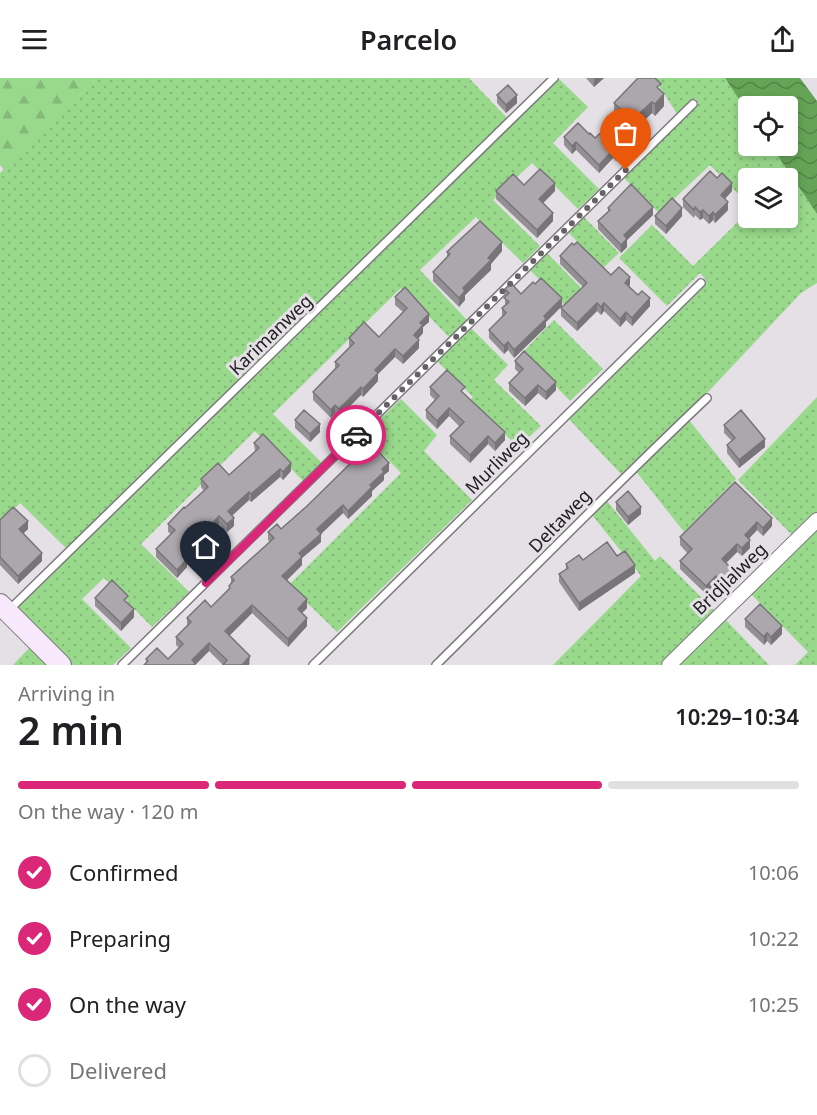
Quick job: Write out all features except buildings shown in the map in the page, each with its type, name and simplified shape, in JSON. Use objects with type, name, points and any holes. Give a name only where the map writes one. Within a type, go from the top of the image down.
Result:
[{"type":"main road","points":[[4,608],[61,665]]},
{"type":"street","name":"Bridjlalweg","points":[[669,665],[817,520]]},
{"type":"lane","name":"Karimanweg","points":[[4,608],[554,78]]},
{"type":"lane","points":[[122,665],[693,104]]},
{"type":"lane","name":"Murliweg","points":[[313,665],[701,283]]},
{"type":"lane","name":"Deltaweg","points":[[436,665],[634,467],[707,398]]},
{"type":"green space","points":[[0,78],[97,78],[4,170],[0,165]]},
{"type":"green space","points":[[97,78],[469,78],[508,119],[68,550],[20,503],[0,524],[0,173]]},
{"type":"green space","points":[[654,78],[725,78],[738,98],[738,156],[778,156],[786,168],[738,168],[738,194],[710,165],[659,213],[623,177],[699,103],[695,99],[677,114]]},
{"type":"green space","points":[[559,79],[588,107],[553,143],[599,189],[578,209],[532,163],[493,200],[540,246],[523,263],[476,217],[420,270],[467,320],[449,337],[401,288],[273,414],[322,463],[303,481],[255,431],[141,544],[189,592],[152,627],[104,578],[82,599],[131,648],[113,665],[70,665],[16,611],[18,606]]},
{"type":"green space","points":[[798,186],[817,214],[817,283],[801,293],[708,392],[621,474],[566,416],[706,280],[700,273],[667,306],[619,258],[652,225],[693,266],[738,222],[738,228],[798,228]]},
{"type":"green space","points":[[584,217],[619,253],[603,268],[568,232]]},
{"type":"green space","points":[[547,253],[582,289],[565,305],[530,270]]},
{"type":"green space","points":[[554,320],[603,369],[570,401],[523,352]]},
{"type":"green space","points":[[471,328],[508,365],[494,380],[541,426],[518,447],[470,400],[473,397],[437,361]]},
{"type":"green space","points":[[817,397],[817,515],[794,537],[738,480]]},
{"type":"green space","points":[[401,399],[437,435],[424,451],[472,500],[337,632],[289,585],[401,473],[364,435]]},
{"type":"green space","points":[[689,420],[736,479],[684,532],[635,470]]},
{"type":"green space","points":[[607,501],[655,561],[660,556],[717,613],[664,665],[553,665],[641,576],[592,515]]},
{"type":"green space","points":[[817,524],[817,665],[795,665],[808,652],[748,591]]},
{"type":"green space","points":[[723,617],[769,665],[675,665]]},
{"type":"green space","points":[[32,645],[52,665],[13,665]]},
{"type":"water","points":[[725,78],[800,78],[817,101],[817,214],[798,186],[798,168],[786,168],[778,156],[798,156],[798,96],[738,98]]},
{"type":"way so far","points":[[356,435],[626,170]]},
{"type":"route","points":[[206,583],[356,435]]}]
